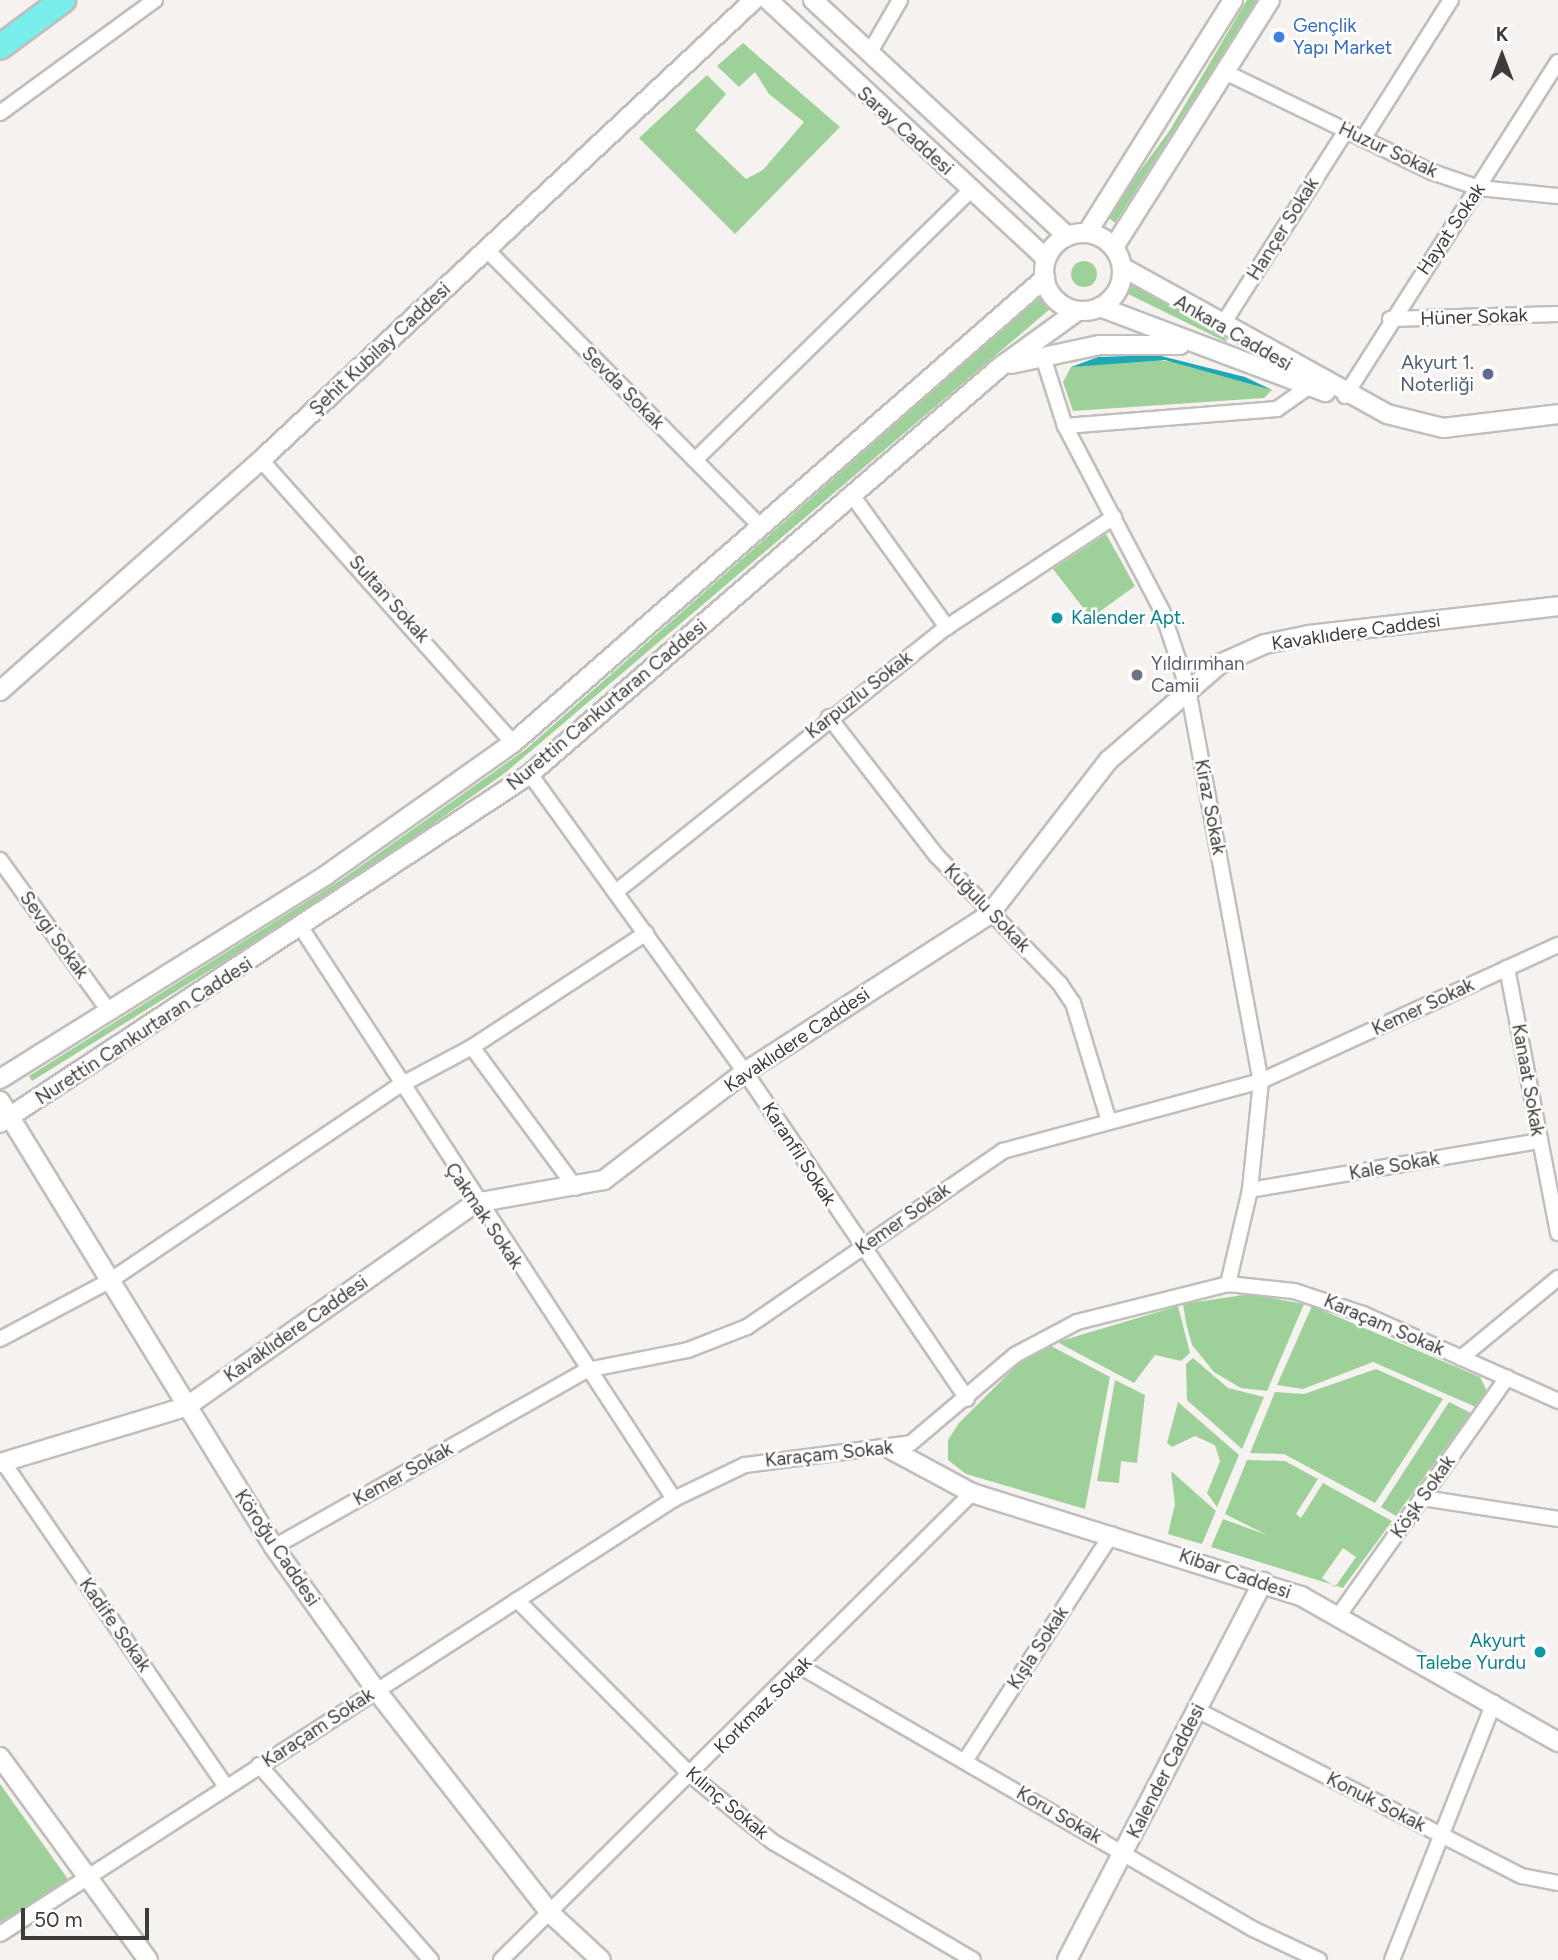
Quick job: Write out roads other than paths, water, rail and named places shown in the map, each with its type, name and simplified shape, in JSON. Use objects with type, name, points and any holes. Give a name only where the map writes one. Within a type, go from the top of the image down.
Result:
[{"type":"highway","points":[[0,47],[63,0]]},
{"type":"street","points":[[0,113],[155,0]]},
{"type":"street","name":"Şehit Kubilay Caddesi","points":[[0,691],[261,460],[754,0]]},
{"type":"street","name":"Saray Caddesi","points":[[768,0],[1046,258]]},
{"type":"street","name":"Saray Caddesi","points":[[813,0],[1067,236]]},
{"type":"street","points":[[870,52],[900,0]]},
{"type":"street","points":[[1087,233],[1233,0]]},
{"type":"street","points":[[1114,247],[1227,73],[1270,0]]},
{"type":"street","points":[[1363,139],[1451,0]]},
{"type":"street","name":"Hayat Sokak","points":[[1345,396],[1390,319],[1479,188],[1558,62]]},
{"type":"street","name":"Huzur Sokak","points":[[1227,73],[1363,139],[1479,188],[1558,196]]},
{"type":"street","name":"Hançer Sokak","points":[[1221,327],[1346,131]]},
{"type":"street","points":[[695,460],[971,190]]},
{"type":"street","points":[[1087,233],[1114,247],[1122,267],[1119,288],[1100,307],[1076,312],[1056,299],[1045,278],[1046,258],[1067,236],[1087,233]]},
{"type":"street","name":"Sevda Sokak","points":[[486,249],[761,527]]},
{"type":"street","name":"Ankara Caddesi","points":[[1122,267],[1221,327],[1345,396]]},
{"type":"street","name":"Nurettin Cankurtaran Caddesi","points":[[0,1079],[335,870],[513,743],[1045,278]]},
{"type":"street","name":"Ankara Caddesi","points":[[1100,307],[1307,388],[1345,396],[1443,428],[1558,414]]},
{"type":"street","name":"Nurettin Cankurtaran Caddesi","points":[[5,1119],[302,929],[530,774],[1000,366],[1076,312]]},
{"type":"street","name":"Hüner Sokak","points":[[1390,319],[1558,314]]},
{"type":"street","name":"Ankara Caddesi","points":[[1000,366],[1042,356],[1130,342],[1206,348]]},
{"type":"street","name":"Kiraz Sokak","points":[[1042,356],[1065,426],[1161,611],[1188,689],[1261,1081],[1250,1190],[1228,1284]]},
{"type":"street","points":[[1065,426],[1277,409],[1307,388]]},
{"type":"street","name":"Sultan Sokak","points":[[261,460],[513,743]]},
{"type":"street","points":[[852,495],[947,627]]},
{"type":"street","name":"Karpuzlu Sokak","points":[[617,891],[829,717],[947,627],[1114,517]]},
{"type":"street","name":"Kavaklıdere Caddesi","points":[[1,1463],[186,1407],[475,1203],[576,1188],[619,1170],[745,1072],[989,915],[1109,760],[1220,664],[1265,644],[1558,606]]},
{"type":"street","name":"Kuğulu Sokak","points":[[829,717],[989,915],[1043,964],[1073,1003],[1108,1118]]},
{"type":"street","name":"Karanfil Sokak","points":[[530,774],[745,1072],[967,1399]]},
{"type":"street","name":"Sevgi Sokak","points":[[0,860],[108,1010]]},
{"type":"street","name":"Çakmak Sokak","points":[[302,929],[475,1203],[674,1499]]},
{"type":"street","points":[[0,1339],[111,1280],[399,1086],[472,1047],[646,933]]},
{"type":"street","name":"Kemer Sokak","points":[[274,1547],[587,1370],[726,1336],[862,1248],[1003,1151],[1108,1118],[1261,1081],[1558,945]]},
{"type":"street","name":"Kanaat Sokak","points":[[1507,968],[1558,1233]]},
{"type":"street","points":[[472,1047],[576,1188]]},
{"type":"street","name":"Köroğu Caddesi","points":[[0,1101],[5,1119],[111,1280],[186,1407],[274,1547],[376,1690],[550,1913],[601,1960]]},
{"type":"street","name":"Kale Sokak","points":[[1250,1190],[1539,1141]]},
{"type":"street","points":[[1461,1357],[1558,1278]]},
{"type":"street","name":"Karaçam Sokak","points":[[0,1934],[674,1499],[746,1465],[791,1455],[892,1450],[929,1432],[1015,1355],[1077,1322],[1228,1284],[1328,1299],[1558,1401]]},
{"type":"street","name":"Köşk Sokak","points":[[1339,1615],[1507,1378]]},
{"type":"street","name":"Kibar Caddesi","points":[[892,1450],[972,1493],[1263,1582],[1339,1615],[1494,1702],[1558,1742]]},
{"type":"street","name":"Kadife Sokak","points":[[1,1463],[226,1787]]},
{"type":"street","name":"Korkmaz Sokak","points":[[501,1960],[693,1777],[972,1493]]},
{"type":"street","points":[[1423,1498],[1558,1519]]},
{"type":"street","name":"Kışla Sokak","points":[[965,1761],[1112,1534]]},
{"type":"street","name":"Kalender Caddesi","points":[[1067,1960],[1263,1582]]},
{"type":"street","name":"Kılınç Sokak","points":[[517,1600],[693,1777],[823,1876],[973,1960]]},
{"type":"street","name":"Koru Sokak","points":[[801,1667],[1124,1853],[1319,1960]]},
{"type":"street","points":[[1392,1960],[1494,1702]]},
{"type":"street","name":"Konuk Sokak","points":[[1197,1710],[1522,1876],[1558,1883]]},
{"type":"street","points":[[0,1757],[148,1960]]},
{"type":"street","points":[[260,1765],[431,1960]]},
{"type":"water","points":[[1157,355],[1245,377],[1272,390],[1165,360],[1071,367],[1098,357]]},
{"type":"place","name":"Gençlik Yapı Market","points":[[1279,37]]},
{"type":"place","name":"Akyurt 1. Noterliği","points":[[1488,374]]},
{"type":"place","name":"Kalender Apt.","points":[[1057,618]]},
{"type":"place","name":"Yıldırımhan Camii","points":[[1137,675]]},
{"type":"place","name":"Akyurt Talebe Yurdu","points":[[1540,1652]]}]
